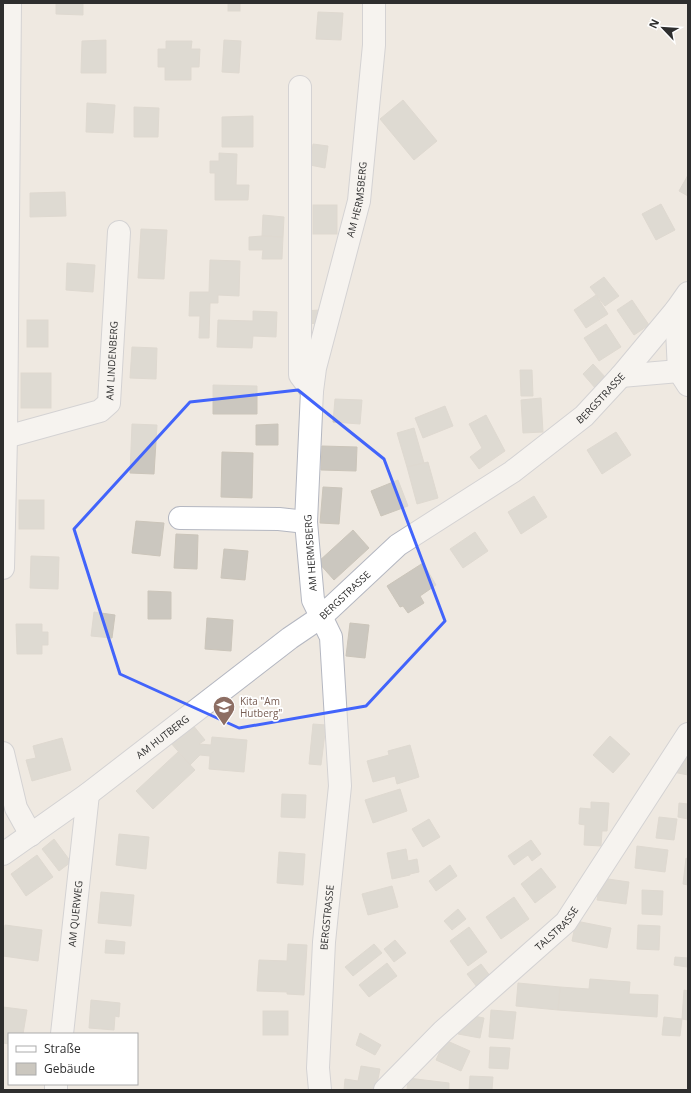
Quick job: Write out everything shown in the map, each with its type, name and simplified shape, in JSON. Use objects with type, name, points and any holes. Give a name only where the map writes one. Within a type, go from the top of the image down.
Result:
[{"type":"street","points":[[3,568],[6,437],[10,3]]},
{"type":"street","name":"AM HERMSBERG","points":[[321,618],[313,600],[307,513],[312,391],[315,368],[359,201],[374,45],[374,3]]},
{"type":"street","points":[[300,87],[300,375],[312,391]]},
{"type":"street","name":"AM LINDENBERG","points":[[6,437],[100,411],[109,403],[119,232]]},
{"type":"street","name":"BERGSTRASSE","points":[[320,1090],[318,1068],[324,942],[340,786],[331,637],[321,618],[398,545],[512,472],[584,416],[621,376],[676,310],[688,293]]},
{"type":"street","points":[[621,376],[683,378],[676,310]]},
{"type":"street","points":[[214,508],[307,513]]},
{"type":"street","points":[[180,518],[279,519],[307,513]]},
{"type":"street","name":"AM HUTBERG","points":[[3,854],[88,794],[290,638],[321,618]]},
{"type":"street","name":"TALSTRASSE","points":[[385,1090],[443,1032],[566,922],[688,734]]},
{"type":"street","points":[[3,753],[16,808],[31,835]]},
{"type":"street","name":"AM QUERWEG","points":[[62,1033],[88,794]]},
{"type":"highlighted area","points":[[298,390],[384,459],[445,621],[366,706],[239,728],[120,674],[74,529],[190,402]]},
{"type":"building","points":[[56,3],[83,3],[83,15],[56,14]]},
{"type":"building","points":[[228,3],[240,3],[240,11],[228,11]]},
{"type":"building","points":[[318,12],[343,13],[341,40],[316,39]]},
{"type":"building","points":[[106,40],[106,73],[81,73],[82,41]]},
{"type":"building","points":[[224,40],[241,41],[239,73],[222,72]]},
{"type":"building","points":[[166,41],[192,41],[191,49],[200,49],[199,67],[191,67],[191,80],[165,80],[165,67],[158,67],[158,49],[166,49]]},
{"type":"building","points":[[403,100],[437,141],[414,160],[380,119]]},
{"type":"building","points":[[87,103],[115,105],[113,133],[86,132]]},
{"type":"building","points":[[134,107],[159,108],[158,137],[134,137]]},
{"type":"building","points":[[253,116],[253,147],[222,147],[222,117]]},
{"type":"building","points":[[313,144],[328,146],[325,168],[310,165]]},
{"type":"building","points":[[219,153],[237,154],[236,185],[249,185],[248,200],[215,200],[215,173],[210,173],[210,161],[219,161]]},
{"type":"building","points":[[688,175],[688,196],[679,191]]},
{"type":"building","points":[[65,192],[66,216],[30,217],[30,193]]},
{"type":"building","points":[[661,204],[675,230],[656,240],[642,214]]},
{"type":"building","points":[[313,205],[337,205],[337,234],[313,234]]},
{"type":"building","points":[[263,215],[284,217],[283,237],[262,236]]},
{"type":"building","points":[[141,229],[167,230],[164,279],[138,278]]},
{"type":"building","points":[[249,237],[283,237],[282,259],[262,259],[263,250],[249,250]]},
{"type":"building","points":[[210,260],[240,261],[239,296],[218,295],[218,303],[210,303],[209,338],[199,338],[200,316],[189,316],[190,292],[209,292]]},
{"type":"building","points":[[67,263],[95,265],[93,292],[66,290]]},
{"type":"building","points":[[604,277],[619,296],[605,306],[590,287]]},
{"type":"building","points":[[596,295],[608,314],[586,328],[574,310]]},
{"type":"building","points":[[632,300],[649,325],[634,335],[617,310]]},
{"type":"building","points":[[319,310],[320,323],[305,324],[304,311]]},
{"type":"building","points":[[253,311],[277,312],[276,337],[253,336],[252,348],[217,347],[218,320],[253,321]]},
{"type":"building","points":[[27,320],[48,320],[48,347],[27,347]]},
{"type":"building","points":[[606,324],[621,347],[599,361],[584,338]]},
{"type":"building","points":[[132,347],[157,348],[156,379],[130,378]]},
{"type":"building","points":[[593,364],[607,379],[596,389],[583,374]]},
{"type":"building","points":[[520,370],[532,370],[533,396],[521,396]]},
{"type":"building","points":[[21,373],[51,373],[51,408],[21,408]]},
{"type":"building","points":[[213,385],[257,386],[257,414],[213,414]]},
{"type":"building","points":[[541,398],[543,432],[523,433],[521,400]]},
{"type":"building","points":[[335,399],[362,400],[360,424],[333,422]]},
{"type":"building","points":[[445,406],[453,426],[423,438],[415,418]]},
{"type":"building","points":[[486,415],[505,451],[479,469],[470,457],[482,448],[469,424]]},
{"type":"building","points":[[132,424],[157,425],[154,474],[130,473]]},
{"type":"building","points":[[278,424],[278,445],[256,445],[256,425]]},
{"type":"building","points":[[414,428],[424,463],[407,467],[397,433]]},
{"type":"building","points":[[616,432],[631,455],[602,474],[587,450]]},
{"type":"building","points":[[322,446],[357,447],[356,471],[321,470]]},
{"type":"building","points":[[222,452],[253,453],[252,498],[221,497]]},
{"type":"building","points":[[428,462],[438,498],[417,504],[407,467]]},
{"type":"building","points":[[398,480],[408,506],[381,516],[371,491]]},
{"type":"building","points":[[323,487],[342,488],[339,524],[320,523]]},
{"type":"building","points":[[534,496],[547,517],[521,534],[508,512]]},
{"type":"building","points":[[19,500],[44,500],[44,529],[19,529]]},
{"type":"building","points":[[136,521],[164,523],[160,556],[132,553]]},
{"type":"building","points":[[353,530],[369,548],[334,580],[318,562]]},
{"type":"building","points":[[475,532],[488,551],[463,568],[450,549]]},
{"type":"building","points":[[176,534],[198,535],[197,569],[174,568]]},
{"type":"building","points":[[224,549],[248,551],[245,580],[221,578]]},
{"type":"building","points":[[31,556],[59,557],[58,589],[30,588]]},
{"type":"building","points":[[423,563],[436,585],[420,596],[424,603],[408,613],[403,606],[400,607],[387,586]]},
{"type":"building","points":[[148,591],[171,592],[171,619],[148,619]]},
{"type":"building","points":[[94,612],[115,615],[112,638],[91,636]]},
{"type":"building","points":[[207,618],[233,620],[231,651],[205,649]]},
{"type":"building","points":[[350,623],[369,625],[365,658],[346,656]]},
{"type":"building","points":[[16,624],[42,624],[42,632],[48,632],[48,645],[42,645],[42,654],[17,654]]},
{"type":"building","points":[[192,724],[205,740],[199,744],[211,745],[212,737],[247,740],[244,772],[209,769],[210,756],[200,755],[190,765],[170,742]]},
{"type":"building","points":[[313,724],[326,725],[321,765],[309,764]]},
{"type":"building","points":[[610,736],[630,754],[613,773],[593,755]]},
{"type":"building","points":[[62,738],[71,770],[32,781],[26,760],[36,758],[33,746]]},
{"type":"building","points":[[410,745],[419,777],[397,784],[395,776],[373,782],[367,761],[389,755],[388,751]]},
{"type":"building","points":[[178,752],[195,770],[153,809],[136,791]]},
{"type":"building","points":[[688,752],[688,775],[668,771]]},
{"type":"building","points":[[400,789],[407,811],[373,823],[365,800]]},
{"type":"building","points":[[282,794],[306,795],[305,818],[281,817]]},
{"type":"building","points":[[591,802],[609,803],[607,831],[602,831],[601,846],[584,845],[585,825],[579,824],[580,808],[591,809]]},
{"type":"building","points":[[679,803],[688,804],[688,819],[678,817]]},
{"type":"building","points":[[659,817],[677,819],[674,840],[656,838]]},
{"type":"building","points":[[429,819],[440,837],[423,847],[412,829]]},
{"type":"building","points":[[119,834],[149,837],[146,869],[116,865]]},
{"type":"building","points":[[54,839],[71,862],[59,871],[42,849]]},
{"type":"building","points":[[531,840],[541,854],[532,861],[528,855],[514,865],[508,856]]},
{"type":"building","points":[[637,846],[668,850],[665,872],[635,868]]},
{"type":"building","points":[[406,849],[408,861],[417,859],[419,872],[392,879],[387,853]]},
{"type":"building","points":[[279,852],[305,854],[303,885],[277,883]]},
{"type":"building","points":[[37,855],[53,877],[26,896],[11,874]]},
{"type":"building","points":[[686,858],[688,859],[688,885],[683,884]]},
{"type":"building","points":[[450,865],[457,876],[436,891],[429,881]]},
{"type":"building","points":[[541,868],[556,887],[535,903],[521,884]]},
{"type":"building","points":[[601,878],[629,882],[626,904],[597,900]]},
{"type":"building","points":[[392,886],[398,907],[368,915],[362,894]]},
{"type":"building","points":[[642,890],[663,891],[662,915],[642,914]]},
{"type":"building","points":[[101,892],[134,895],[131,926],[98,923]]},
{"type":"building","points":[[514,897],[529,919],[501,939],[486,917]]},
{"type":"building","points":[[458,909],[466,919],[452,930],[444,921]]},
{"type":"building","points":[[576,921],[611,928],[607,948],[572,941]]},
{"type":"building","points":[[5,925],[42,930],[38,961],[3,956]]},
{"type":"building","points":[[638,925],[660,926],[659,950],[637,949]]},
{"type":"building","points":[[469,927],[487,952],[468,966],[450,941]]},
{"type":"building","points":[[106,940],[125,942],[124,954],[105,953]]},
{"type":"building","points":[[395,940],[406,953],[394,962],[384,949]]},
{"type":"building","points":[[288,944],[307,945],[304,995],[287,994],[287,992],[257,991],[259,960],[287,961]]},
{"type":"building","points":[[374,944],[382,953],[353,976],[345,967]]},
{"type":"building","points":[[675,957],[688,958],[687,967],[674,965]]},
{"type":"building","points":[[387,963],[397,976],[369,997],[359,985]]},
{"type":"building","points":[[481,964],[491,977],[477,987],[467,974]]},
{"type":"building","points":[[590,979],[630,982],[629,994],[658,995],[657,1017],[558,1010],[560,987],[589,989]]},
{"type":"building","points":[[518,983],[560,987],[558,1010],[516,1006]]},
{"type":"building","points":[[684,990],[688,991],[688,1020],[682,1019]]},
{"type":"building","points":[[91,1000],[120,1003],[119,1017],[115,1016],[114,1030],[89,1028]]},
{"type":"building","points":[[3,1007],[27,1010],[23,1033],[8,1033],[8,1044],[3,1043]]},
{"type":"building","points":[[491,1010],[516,1012],[513,1039],[489,1037]]},
{"type":"building","points":[[263,1011],[288,1011],[288,1035],[263,1035]]},
{"type":"building","points":[[469,1015],[484,1018],[480,1038],[458,1034]]},
{"type":"building","points":[[664,1017],[682,1019],[680,1036],[662,1035]]},
{"type":"building","points":[[360,1033],[381,1045],[375,1055],[356,1045]]},
{"type":"building","points":[[445,1040],[470,1051],[461,1071],[436,1060]]},
{"type":"building","points":[[490,1047],[510,1048],[508,1069],[489,1068]]},
{"type":"building","points":[[361,1066],[380,1069],[376,1089],[344,1090],[345,1079],[358,1081]]},
{"type":"building","points":[[470,1076],[493,1077],[492,1090],[469,1090]]},
{"type":"building","points":[[408,1078],[449,1083],[449,1090],[407,1090]]},
{"type":"place","name":"Kita \"Am Hutberg\"","points":[[224,726]]}]
